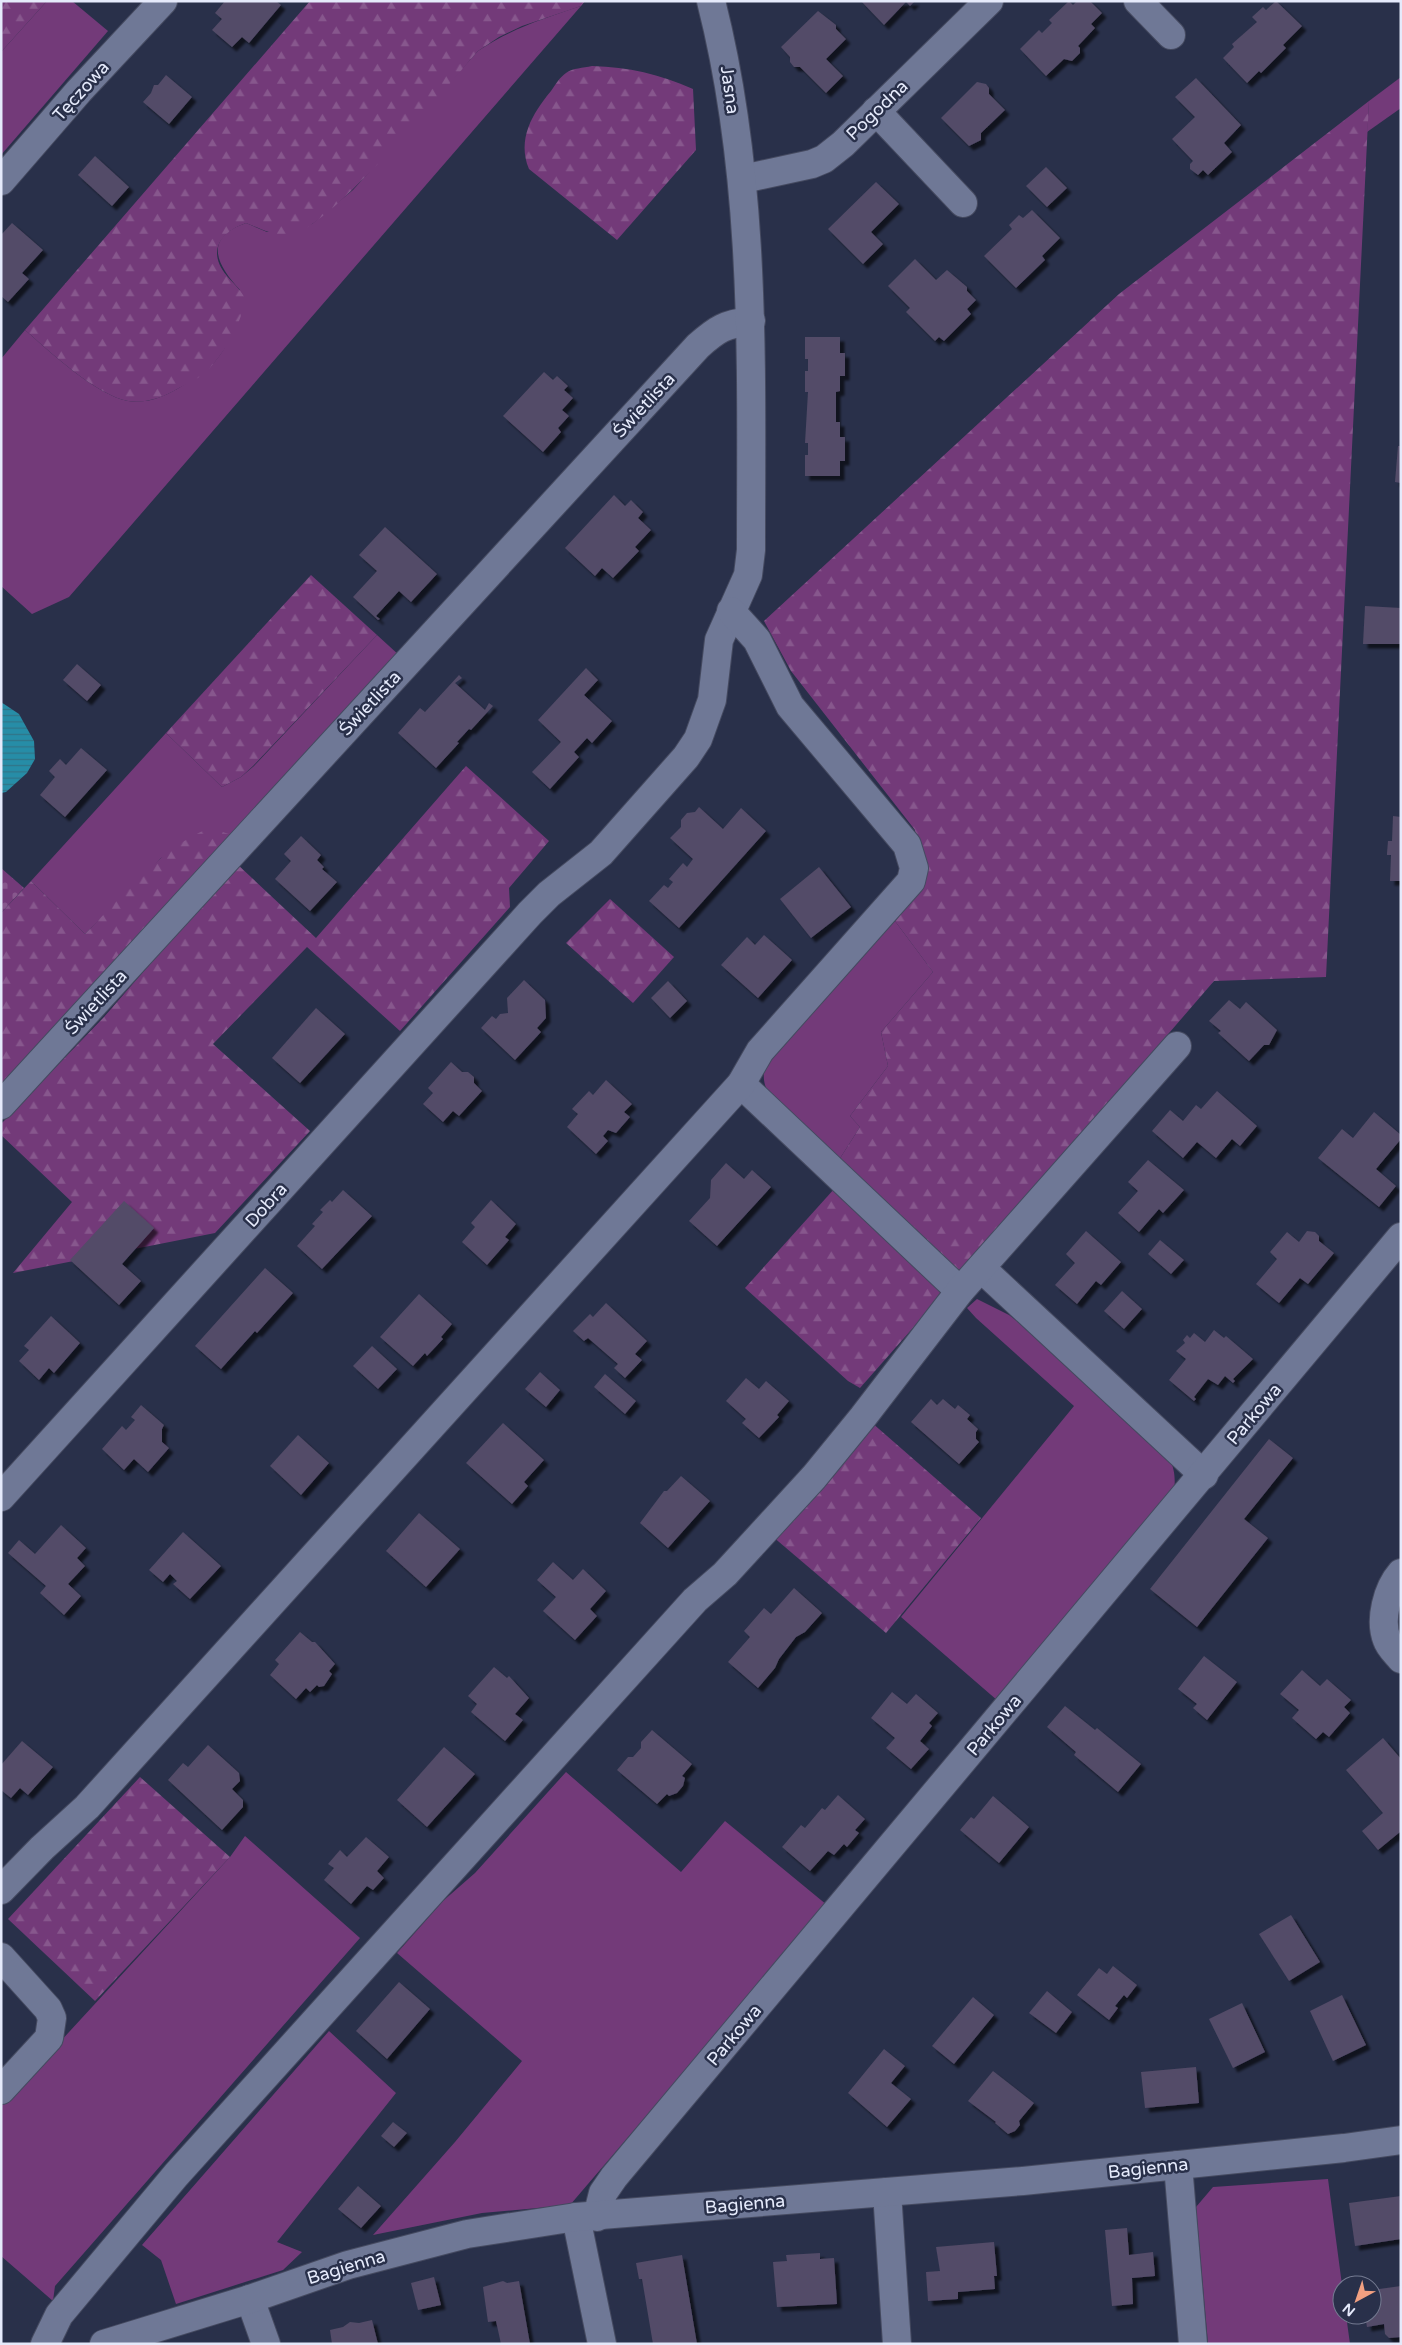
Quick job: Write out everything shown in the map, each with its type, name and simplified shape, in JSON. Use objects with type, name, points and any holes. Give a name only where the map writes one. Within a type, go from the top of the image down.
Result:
[{"type":"street","name":"Tęczowa","points":[[1,181],[163,1]]},
{"type":"street","name":"Jasna","points":[[712,1],[725,55],[743,179],[751,321],[751,550],[748,575],[731,611]]},
{"type":"street","name":"Pogodna","points":[[743,179],[812,164],[824,159],[989,1]]},
{"type":"street","points":[[1138,1],[1171,35]]},
{"type":"street","points":[[876,111],[963,203]]},
{"type":"street","name":"Świetlista","points":[[1,1105],[698,346],[716,330],[727,325],[751,321]]},
{"type":"street","points":[[1,1890],[42,1848],[87,1807],[741,1084],[760,1051],[911,881],[914,868],[907,845],[790,706],[756,640],[731,611]]},
{"type":"street","name":"Dobra","points":[[1,1497],[530,913],[549,894],[601,853],[686,757],[698,739],[712,700],[719,640],[731,611]]},
{"type":"street","points":[[46,2344],[59,2315],[176,2175],[695,1600],[725,1574],[814,1477],[864,1417],[960,1291],[1177,1046]]},
{"type":"street","points":[[741,1084],[960,1291]]},
{"type":"street","name":"Parkowa","points":[[586,2217],[614,2177],[1204,1475],[1401,1237]]},
{"type":"street","points":[[981,1268],[1204,1475]]},
{"type":"street","points":[[1401,1573],[1394,1580],[1384,1616],[1387,1640],[1401,1659]]},
{"type":"street","points":[[1,1957],[48,2009],[52,2018],[49,2038],[1,2090]]},
{"type":"street","name":"Bagienna","points":[[104,2344],[348,2265],[417,2245],[467,2234],[586,2217],[1178,2165],[1344,2148],[1401,2140]]},
{"type":"street","points":[[1178,2165],[1193,2344]]},
{"type":"street","points":[[887,2192],[898,2344]]},
{"type":"street","points":[[586,2217],[602,2344]]},
{"type":"street","points":[[250,2298],[266,2344]]},
{"type":"green space","points":[[1,1],[47,1],[1,52]]},
{"type":"green space","points":[[47,1],[72,1],[108,31],[1,155],[1,52]]},
{"type":"green space","points":[[310,1],[585,1],[581,6],[522,26],[499,37],[478,51],[359,183],[332,209],[308,227],[290,235],[279,235],[246,223],[223,237],[217,251],[221,267],[246,300],[230,341],[224,350],[202,375],[167,394],[141,402],[115,397],[74,372],[25,330]]},
{"type":"green space","points":[[581,6],[69,597],[32,614],[1,586],[1,359],[25,330],[74,372],[115,397],[135,402],[150,400],[170,393],[188,383],[216,361],[227,343],[234,320],[240,290],[224,270],[220,261],[219,244],[224,236],[246,223],[267,232],[312,224],[353,190],[478,51],[515,30]]},
{"type":"green space","points":[[592,66],[644,72],[693,89],[696,150],[617,240],[529,169],[526,158],[525,147],[528,127],[544,100],[566,73],[575,69]]},
{"type":"green space","points":[[1401,77],[1401,108],[1367,132],[1369,101]]},
{"type":"green space","points":[[1369,101],[1326,977],[1214,981],[960,1275],[837,1163],[860,1127],[850,1116],[888,1066],[881,1032],[933,972],[892,917],[921,889],[915,830],[791,671],[764,621],[1119,294]]},
{"type":"green space","points":[[311,575],[377,635],[253,766],[241,777],[222,787],[166,733]]},
{"type":"green space","points":[[377,635],[400,656],[235,836],[161,858],[85,934],[31,881],[166,733],[222,787],[241,777],[254,766]]},
{"type":"green space","points":[[466,766],[549,841],[509,888],[510,907],[400,1031],[307,947],[213,1044],[310,1131],[215,1233],[13,1273],[72,1202],[1,1135],[1,1124],[104,1017],[237,864],[316,938]]},
{"type":"green space","points":[[210,828],[235,836],[1,1085],[1,913],[31,881],[85,934],[159,860],[192,836]]},
{"type":"green space","points":[[1,868],[24,888],[1,913]]},
{"type":"green space","points":[[610,899],[674,957],[633,1003],[566,943]]},
{"type":"green space","points":[[892,917],[933,972],[881,1032],[888,1066],[850,1116],[860,1127],[837,1163],[796,1126],[769,1094],[765,1085],[765,1066],[768,1054]]},
{"type":"green space","points":[[835,1188],[941,1285],[941,1296],[860,1388],[848,1381],[745,1288]]},
{"type":"green space","points":[[977,1299],[1009,1315],[1047,1345],[1169,1458],[1174,1476],[1174,1495],[998,1701],[901,1617],[1074,1406],[976,1318],[967,1308]]},
{"type":"green space","points":[[871,1422],[981,1518],[886,1633],[772,1536]]},
{"type":"green space","points":[[566,1772],[681,1872],[725,1821],[827,1905],[570,2205],[482,2213],[373,2235],[455,2142],[522,2061],[397,1953],[443,1901],[475,1873]]},
{"type":"green space","points":[[140,1777],[230,1857],[95,2001],[8,1919]]},
{"type":"green space","points":[[245,1836],[360,1938],[55,2286],[53,2301],[1,2256],[1,2106],[230,1857]]},
{"type":"green space","points":[[329,2031],[396,2093],[277,2242],[302,2252],[283,2270],[176,2304],[161,2260],[142,2245]]},
{"type":"green space","points":[[1328,2179],[1341,2275],[1332,2275],[1332,2325],[1347,2325],[1350,2344],[1208,2344],[1196,2207],[1213,2187]]},
{"type":"water","points":[[1,702],[19,714],[34,741],[35,759],[27,773],[6,792],[1,793]]},
{"type":"building","points":[[225,1],[276,1],[281,5],[249,43],[242,37],[232,47],[212,30],[222,19],[215,13]]},
{"type":"building","points":[[861,1],[915,1],[910,6],[906,2],[884,25]]},
{"type":"building","points":[[1069,1],[1073,5],[1077,1],[1090,1],[1102,13],[1091,24],[1095,28],[1078,46],[1080,53],[1072,61],[1064,59],[1046,76],[1020,49],[1039,30],[1042,33],[1052,23],[1049,20]]},
{"type":"building","points":[[1276,1],[1302,26],[1283,45],[1286,48],[1261,73],[1259,71],[1247,83],[1223,58],[1234,47],[1232,44],[1257,22],[1252,17],[1263,7],[1266,10]]},
{"type":"building","points":[[818,11],[836,25],[836,29],[846,39],[826,59],[843,76],[826,93],[800,67],[794,67],[790,62],[790,57],[781,47]]},
{"type":"building","points":[[166,75],[192,97],[169,124],[143,102],[151,93],[154,85],[158,85]]},
{"type":"building","points":[[1196,78],[1241,125],[1224,143],[1232,152],[1208,175],[1203,170],[1198,175],[1190,169],[1190,164],[1193,161],[1172,139],[1195,117],[1175,97]]},
{"type":"building","points":[[977,82],[986,84],[989,88],[989,94],[1005,110],[981,133],[981,140],[969,146],[941,118]]},
{"type":"building","points":[[95,156],[129,187],[112,206],[78,175]]},
{"type":"building","points":[[1046,167],[1067,188],[1047,207],[1026,186]]},
{"type":"building","points":[[876,182],[899,204],[871,232],[883,244],[863,264],[828,229]]},
{"type":"building","points":[[1032,210],[1060,238],[1042,256],[1045,260],[1016,288],[984,256],[1012,229],[1009,225],[1019,215],[1023,218]]},
{"type":"building","points":[[12,223],[43,250],[22,273],[29,279],[8,302],[1,296],[1,235]]},
{"type":"building","points":[[915,259],[936,280],[947,270],[967,287],[967,291],[976,300],[967,309],[971,314],[944,341],[939,337],[935,341],[906,312],[910,308],[888,286]]},
{"type":"building","points":[[805,337],[840,337],[840,353],[845,353],[845,376],[840,376],[840,391],[836,392],[836,422],[840,422],[840,437],[845,437],[845,461],[840,461],[840,476],[805,476],[805,455],[808,455],[808,443],[805,443],[808,392],[805,392],[805,371],[808,371],[808,359],[805,359]]},
{"type":"building","points":[[544,372],[553,380],[557,376],[568,386],[564,390],[573,398],[562,410],[569,416],[558,428],[561,432],[543,452],[503,416]]},
{"type":"building","points":[[1398,446],[1401,446],[1401,483],[1395,482]]},
{"type":"building","points":[[614,495],[625,506],[631,500],[643,512],[638,518],[651,530],[635,547],[639,551],[613,578],[602,568],[595,576],[565,548]]},
{"type":"building","points":[[385,527],[437,574],[411,602],[399,591],[376,616],[380,619],[378,620],[353,597],[377,571],[359,555]]},
{"type":"building","points":[[1365,606],[1401,608],[1401,644],[1363,644]]},
{"type":"building","points":[[77,664],[101,685],[87,701],[63,680]]},
{"type":"building","points":[[586,668],[598,680],[584,695],[612,721],[592,743],[587,738],[574,752],[579,757],[550,789],[532,772],[561,742],[538,720]]},
{"type":"building","points":[[459,675],[462,678],[455,683],[485,710],[489,703],[493,706],[457,742],[459,743],[436,768],[398,733],[420,708],[425,712]]},
{"type":"building","points":[[81,748],[107,770],[65,817],[40,795],[55,777],[49,771],[60,759],[66,765]]},
{"type":"building","points":[[699,807],[723,829],[741,808],[766,831],[679,928],[649,901],[664,885],[668,888],[673,882],[669,879],[683,863],[687,867],[693,859],[670,838],[681,827],[681,820],[687,813],[695,812]]},
{"type":"building","points":[[1393,816],[1401,817],[1401,881],[1390,881],[1391,855],[1387,855],[1387,853],[1388,841],[1392,841]]},
{"type":"building","points":[[301,836],[321,855],[317,860],[324,867],[322,869],[337,882],[310,911],[275,879],[291,861],[284,854]]},
{"type":"building","points":[[819,867],[851,907],[811,938],[780,899]]},
{"type":"building","points":[[764,935],[792,960],[758,998],[721,965],[747,937],[755,945]]},
{"type":"building","points":[[524,980],[545,1000],[546,1018],[537,1028],[541,1032],[515,1060],[481,1028],[492,1016],[496,1019],[500,1014],[508,1013],[507,998]]},
{"type":"building","points":[[668,981],[687,1001],[670,1018],[651,998]]},
{"type":"building","points":[[1229,1000],[1240,1009],[1246,1002],[1277,1030],[1269,1045],[1264,1045],[1249,1061],[1218,1033],[1221,1031],[1209,1021]]},
{"type":"building","points":[[316,1008],[345,1034],[300,1083],[272,1058]]},
{"type":"building","points":[[451,1062],[462,1072],[468,1072],[474,1077],[474,1083],[482,1091],[459,1116],[453,1111],[443,1122],[423,1104],[433,1093],[428,1088]]},
{"type":"building","points":[[606,1080],[632,1104],[624,1112],[630,1117],[616,1133],[608,1130],[603,1136],[608,1141],[596,1154],[567,1127],[578,1114],[572,1109],[589,1091],[593,1095]]},
{"type":"building","points":[[1217,1091],[1257,1126],[1240,1146],[1232,1139],[1216,1158],[1197,1142],[1183,1158],[1152,1131],[1170,1110],[1183,1121],[1196,1105],[1201,1109]]},
{"type":"building","points":[[1374,1112],[1401,1135],[1401,1139],[1376,1169],[1396,1186],[1379,1207],[1318,1158],[1342,1129],[1353,1138]]},
{"type":"building","points":[[1148,1160],[1184,1190],[1163,1213],[1159,1209],[1139,1232],[1118,1213],[1138,1191],[1128,1182]]},
{"type":"building","points":[[726,1163],[744,1179],[752,1170],[771,1187],[717,1246],[689,1221],[710,1198],[711,1180]]},
{"type":"building","points":[[343,1190],[372,1216],[322,1269],[297,1246],[315,1226],[312,1224],[323,1212],[320,1210],[330,1200],[332,1202]]},
{"type":"building","points":[[491,1200],[516,1224],[505,1237],[509,1240],[487,1265],[462,1242],[475,1227],[471,1223]]},
{"type":"building","points":[[124,1201],[154,1228],[122,1264],[141,1281],[119,1305],[70,1260]]},
{"type":"building","points":[[1086,1231],[1121,1262],[1101,1285],[1096,1281],[1077,1304],[1055,1285],[1075,1263],[1066,1254]]},
{"type":"building","points":[[1307,1231],[1315,1232],[1319,1236],[1319,1241],[1334,1253],[1308,1284],[1300,1278],[1279,1303],[1256,1284],[1277,1259],[1270,1252],[1287,1232],[1299,1242]]},
{"type":"building","points":[[1160,1240],[1184,1260],[1171,1274],[1148,1254]]},
{"type":"building","points":[[265,1268],[293,1293],[221,1369],[195,1346]]},
{"type":"building","points":[[1122,1291],[1142,1309],[1124,1329],[1104,1311]]},
{"type":"building","points":[[419,1294],[452,1324],[441,1337],[443,1339],[427,1356],[425,1353],[413,1366],[380,1337]]},
{"type":"building","points":[[606,1303],[647,1341],[635,1354],[642,1360],[625,1378],[614,1368],[618,1364],[588,1338],[584,1341],[573,1331],[590,1314],[593,1317]]},
{"type":"building","points":[[51,1316],[80,1343],[54,1373],[49,1368],[39,1380],[19,1361],[29,1350],[24,1346]]},
{"type":"building","points":[[1214,1330],[1224,1338],[1226,1336],[1253,1359],[1233,1379],[1235,1381],[1233,1383],[1225,1376],[1218,1385],[1208,1379],[1194,1397],[1196,1399],[1194,1401],[1169,1380],[1186,1359],[1176,1351],[1185,1343],[1183,1340],[1187,1335],[1190,1338],[1194,1333],[1205,1342]]},
{"type":"building","points":[[372,1346],[397,1369],[378,1389],[353,1366]]},
{"type":"building","points":[[540,1372],[560,1390],[546,1407],[525,1389]]},
{"type":"building","points":[[605,1374],[636,1401],[625,1414],[594,1387]]},
{"type":"building","points":[[746,1378],[759,1389],[766,1381],[789,1401],[777,1415],[779,1417],[759,1438],[742,1423],[746,1419],[726,1401]]},
{"type":"building","points":[[931,1399],[937,1405],[943,1399],[955,1409],[958,1405],[970,1415],[967,1419],[978,1429],[976,1439],[979,1442],[959,1464],[911,1422]]},
{"type":"building","points":[[141,1405],[164,1425],[162,1429],[162,1442],[169,1448],[148,1472],[134,1459],[124,1470],[102,1449],[122,1426],[126,1430],[135,1420],[131,1417]]},
{"type":"building","points":[[503,1423],[544,1460],[524,1482],[528,1486],[512,1504],[466,1463]]},
{"type":"building","points":[[298,1435],[329,1463],[301,1495],[270,1466]]},
{"type":"building","points":[[1269,1439],[1293,1458],[1244,1519],[1268,1538],[1197,1627],[1150,1589]]},
{"type":"building","points":[[681,1476],[710,1501],[668,1548],[640,1523],[664,1491],[667,1491]]},
{"type":"building","points":[[419,1513],[460,1549],[426,1587],[386,1551]]},
{"type":"building","points":[[61,1525],[86,1548],[77,1558],[85,1566],[68,1584],[81,1596],[64,1615],[40,1593],[46,1586],[8,1553],[19,1540],[35,1554]]},
{"type":"building","points":[[183,1532],[221,1566],[190,1599],[173,1584],[177,1581],[170,1574],[163,1582],[149,1570]]},
{"type":"building","points":[[553,1562],[573,1580],[583,1569],[606,1591],[590,1609],[597,1616],[575,1640],[543,1611],[556,1597],[537,1580]]},
{"type":"building","points":[[794,1588],[822,1613],[805,1632],[796,1637],[779,1659],[775,1668],[758,1688],[728,1662],[750,1637],[744,1631],[764,1608],[771,1614]]},
{"type":"building","points":[[300,1632],[312,1642],[315,1642],[335,1664],[329,1671],[332,1674],[324,1686],[319,1687],[317,1685],[310,1692],[306,1688],[296,1699],[270,1675],[279,1664],[275,1660]]},
{"type":"building","points":[[1204,1656],[1237,1682],[1207,1720],[1193,1708],[1197,1704],[1178,1689]]},
{"type":"building","points":[[494,1667],[507,1678],[509,1676],[529,1698],[515,1714],[523,1720],[505,1741],[471,1712],[477,1704],[468,1696]]},
{"type":"building","points":[[1302,1670],[1320,1686],[1327,1679],[1351,1700],[1344,1707],[1350,1713],[1329,1737],[1323,1732],[1316,1739],[1292,1718],[1299,1710],[1280,1694]]},
{"type":"building","points":[[892,1692],[907,1704],[916,1694],[938,1713],[929,1723],[932,1726],[920,1741],[929,1749],[911,1769],[886,1748],[895,1738],[871,1718]]},
{"type":"building","points":[[1065,1706],[1095,1730],[1097,1728],[1141,1764],[1118,1792],[1074,1755],[1076,1752],[1047,1727]]},
{"type":"building","points":[[652,1730],[692,1764],[682,1776],[685,1778],[683,1786],[677,1793],[669,1796],[667,1794],[657,1804],[617,1770],[628,1757],[633,1757],[641,1748],[641,1742]]},
{"type":"building","points":[[1383,1738],[1401,1759],[1401,1834],[1400,1832],[1378,1850],[1362,1831],[1383,1813],[1346,1770]]},
{"type":"building","points":[[22,1741],[53,1767],[28,1795],[20,1788],[11,1798],[1,1790],[1,1765]]},
{"type":"building","points":[[208,1745],[239,1773],[240,1781],[232,1789],[243,1800],[243,1807],[222,1830],[168,1780],[183,1763],[188,1767]]},
{"type":"building","points":[[444,1747],[475,1774],[427,1827],[397,1800]]},
{"type":"building","points":[[838,1795],[865,1819],[855,1830],[859,1833],[847,1847],[844,1844],[834,1855],[828,1851],[810,1871],[782,1847],[801,1825],[805,1828],[822,1808],[825,1810]]},
{"type":"building","points":[[993,1796],[1029,1827],[999,1863],[960,1830],[971,1817],[974,1819]]},
{"type":"building","points":[[366,1837],[389,1857],[377,1871],[384,1878],[373,1890],[367,1886],[351,1904],[324,1880],[334,1868],[328,1864],[340,1850],[347,1857]]},
{"type":"building","points":[[1291,1915],[1320,1962],[1289,1981],[1259,1934]]},
{"type":"building","points":[[1113,1966],[1137,1985],[1127,1998],[1124,1995],[1115,2006],[1118,2008],[1109,2020],[1077,1995],[1099,1968],[1107,1974]]},
{"type":"building","points":[[399,1982],[430,2009],[387,2059],[356,2031]]},
{"type":"building","points":[[1047,1991],[1072,2012],[1056,2033],[1029,2013]]},
{"type":"building","points":[[1342,1995],[1366,2045],[1333,2061],[1310,2011]]},
{"type":"building","points":[[973,1997],[994,2015],[954,2064],[932,2046]]},
{"type":"building","points":[[1242,2003],[1265,2052],[1233,2068],[1209,2019]]},
{"type":"building","points":[[884,2049],[905,2066],[891,2083],[911,2099],[887,2127],[848,2093]]},
{"type":"building","points":[[1196,2067],[1199,2103],[1145,2108],[1141,2072]]},
{"type":"building","points":[[993,2071],[1034,2103],[1019,2121],[1020,2125],[1015,2131],[1008,2134],[996,2122],[968,2101]]},
{"type":"building","points":[[393,2122],[407,2133],[394,2147],[381,2136]]},
{"type":"building","points":[[358,2186],[381,2206],[361,2228],[338,2209]]},
{"type":"building","points":[[1401,2196],[1401,2239],[1355,2246],[1349,2203]]},
{"type":"building","points":[[1127,2228],[1129,2255],[1153,2252],[1155,2276],[1132,2278],[1133,2304],[1112,2306],[1105,2230]]},
{"type":"building","points":[[994,2242],[997,2276],[994,2276],[995,2289],[958,2292],[958,2299],[928,2301],[926,2272],[940,2271],[936,2247]]},
{"type":"building","points":[[820,2253],[820,2259],[834,2258],[837,2304],[777,2307],[773,2262],[787,2261],[786,2255]]},
{"type":"building","points":[[682,2255],[697,2344],[653,2344],[642,2279],[639,2279],[636,2263]]},
{"type":"building","points":[[434,2277],[441,2305],[418,2310],[411,2283]]},
{"type":"building","points":[[503,2281],[507,2283],[519,2281],[530,2344],[501,2344],[496,2321],[488,2322],[483,2287]]},
{"type":"building","points":[[1401,2286],[1401,2337],[1389,2338],[1385,2334],[1384,2324],[1382,2324],[1382,2289]]},
{"type":"building","points":[[372,2320],[378,2344],[332,2344],[330,2330],[343,2327],[350,2322],[359,2323]]}]
